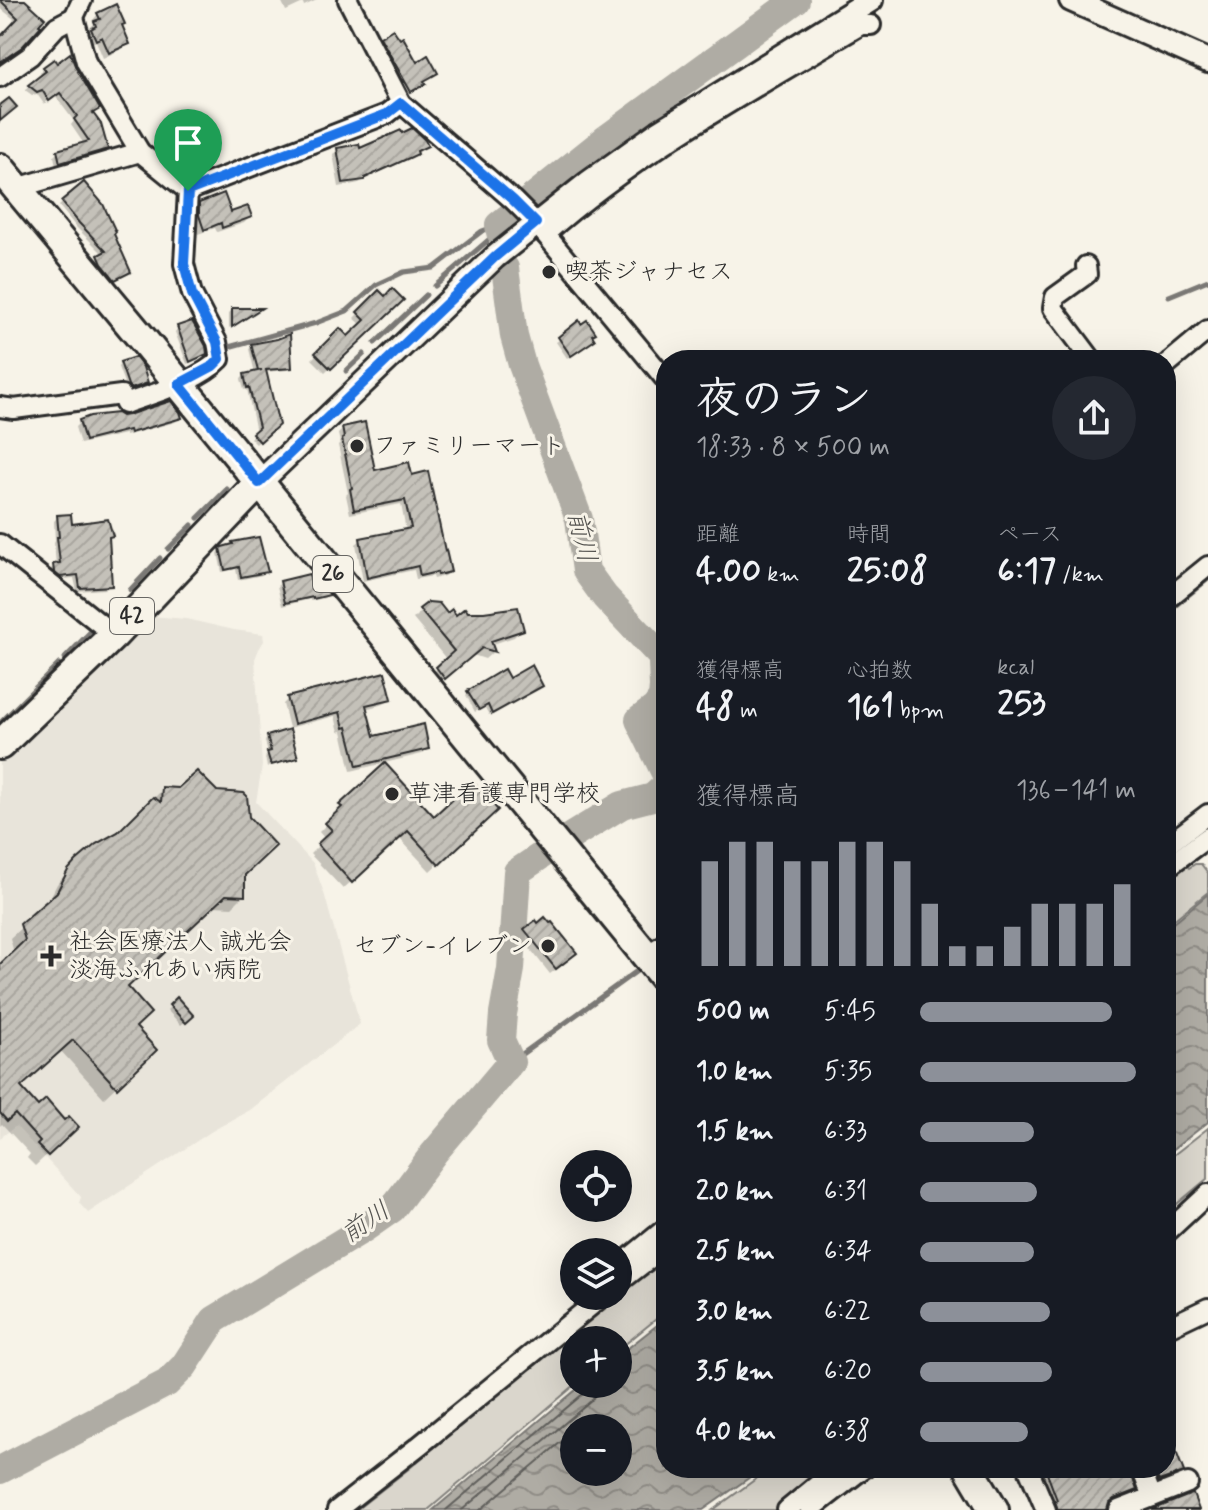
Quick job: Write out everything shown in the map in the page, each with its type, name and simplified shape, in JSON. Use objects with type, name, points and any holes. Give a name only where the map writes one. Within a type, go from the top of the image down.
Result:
[{"type":"main road","name":"26","points":[[9,178],[259,483],[656,949]]},
{"type":"main road","name":"42","points":[[0,745],[114,635],[259,483]]},
{"type":"main road","points":[[975,1478],[994,1510]]},
{"type":"street","points":[[348,0],[401,103],[513,200],[532,227],[656,369]]},
{"type":"street","points":[[259,483],[495,257],[532,227],[659,132],[871,0]]},
{"type":"street","points":[[1071,0],[1208,61]]},
{"type":"street","points":[[78,8],[86,62],[140,152],[188,191]]},
{"type":"street","points":[[0,77],[30,56],[78,8]]},
{"type":"street","points":[[532,227],[574,208],[673,139],[861,25],[871,25]]},
{"type":"street","points":[[188,191],[387,114],[401,103]]},
{"type":"street","points":[[9,178],[140,152]]},
{"type":"street","points":[[0,407],[14,409],[121,395],[125,404],[179,384],[220,359],[217,342],[192,294],[184,264],[188,191]]},
{"type":"street","points":[[1084,350],[1053,308],[1055,297],[1087,274],[1086,266]]},
{"type":"street","points":[[1176,357],[1208,330]]},
{"type":"street","points":[[0,544],[114,635]]},
{"type":"street","points":[[1176,592],[1208,566]]},
{"type":"street","points":[[1176,838],[1208,814]]},
{"type":"street","points":[[1176,863],[1204,848]]},
{"type":"street","points":[[1176,1218],[1208,1184]]},
{"type":"street","points":[[1176,1221],[1208,1194]]},
{"type":"street","points":[[1176,1223],[1208,1204]]},
{"type":"street","points":[[632,1256],[656,1236]]},
{"type":"street","points":[[632,1272],[656,1254]]},
{"type":"street","points":[[1176,1323],[1208,1308]]},
{"type":"street","points":[[337,1510],[420,1445],[574,1310]]},
{"type":"street","points":[[320,1510],[514,1361]]},
{"type":"street","points":[[787,1510],[826,1478]]},
{"type":"street","points":[[799,1510],[836,1478]]},
{"type":"street","points":[[810,1510],[851,1478]]},
{"type":"street","points":[[1032,1478],[1046,1510]]},
{"type":"street","points":[[1145,1478],[1152,1497]]},
{"type":"street","points":[[1119,1510],[1188,1483]]},
{"type":"shaded area","points":[[151,616],[186,619],[263,634],[264,641],[255,659],[262,766],[256,802],[313,863],[360,1024],[250,1110],[212,1131],[88,1213],[79,1203],[81,1197],[16,1126],[0,1138],[0,760]]},
{"type":"shaded area","points":[[1185,863],[1189,868],[1201,864],[1208,873],[1208,892],[1176,918],[1176,870]]},
{"type":"shaded area","points":[[1208,1128],[1208,1178],[1176,1205],[1176,1153]]},
{"type":"shaded area","points":[[656,1264],[656,1319],[632,1339],[632,1326],[579,1326],[598,1310],[632,1310],[632,1283]]},
{"type":"shaded area","points":[[560,1342],[560,1398],[428,1510],[356,1510]]},
{"type":"shaded area","points":[[757,1478],[816,1478],[780,1510],[713,1510]]},
{"type":"water","points":[[1208,894],[1208,1122],[1176,1147],[1176,921]]},
{"type":"water","points":[[656,1326],[656,1478],[749,1478],[703,1510],[433,1510],[566,1398],[632,1398],[632,1345]]},
{"type":"building","points":[[0,0],[25,0],[45,18],[22,47],[0,62],[0,37],[18,18]]},
{"type":"building","points":[[116,4],[130,44],[109,53],[102,37],[96,40],[91,29],[96,26],[94,21],[100,19],[97,13]]},
{"type":"building","points":[[393,29],[400,39],[403,37],[417,62],[428,55],[438,73],[411,92],[380,37]]},
{"type":"building","points":[[70,53],[100,109],[93,113],[101,124],[108,149],[60,163],[57,150],[89,141],[74,119],[77,116],[60,93],[49,101],[42,90],[37,92],[28,85],[46,71],[43,67],[54,59],[57,63]]},
{"type":"building","points":[[9,98],[17,107],[0,121],[0,105]]},
{"type":"building","points":[[412,128],[428,146],[365,180],[343,183],[337,148],[359,144],[360,148]]},
{"type":"building","points":[[84,182],[103,204],[131,272],[115,280],[98,255],[106,251],[61,201]]},
{"type":"building","points":[[224,193],[231,212],[248,206],[252,217],[222,228],[221,223],[204,230],[199,203]]},
{"type":"building","points":[[392,288],[404,300],[331,369],[315,353],[340,328],[348,336],[365,320],[357,312],[379,290],[385,296]]},
{"type":"building","points":[[232,308],[262,308],[232,327]]},
{"type":"building","points":[[579,320],[581,324],[587,320],[596,333],[592,335],[595,340],[571,356],[558,337]]},
{"type":"building","points":[[192,321],[206,346],[207,354],[190,362],[177,326]]},
{"type":"building","points":[[290,334],[292,368],[266,370],[279,425],[260,442],[252,433],[259,427],[244,374],[262,370],[258,370],[251,344]]},
{"type":"building","points":[[135,357],[143,367],[148,383],[131,389],[120,362]]},
{"type":"building","points":[[171,401],[182,418],[130,433],[129,430],[85,441],[79,420],[117,413],[128,415]]},
{"type":"building","points":[[365,422],[375,470],[409,462],[412,475],[428,471],[451,572],[420,576],[418,566],[367,578],[360,538],[411,528],[405,500],[354,510],[342,427]]},
{"type":"building","points":[[71,514],[72,524],[108,519],[113,536],[109,537],[112,586],[80,588],[78,575],[60,577],[54,572],[53,564],[60,563],[57,515]]},
{"type":"building","points":[[259,537],[268,572],[241,577],[239,567],[225,570],[220,548],[232,542]]},
{"type":"building","points":[[309,574],[311,582],[318,580],[330,595],[285,603],[280,581]]},
{"type":"building","points":[[428,602],[439,603],[447,613],[452,609],[456,615],[465,608],[468,612],[484,612],[518,607],[524,630],[491,641],[495,652],[482,648],[445,679],[436,667],[454,651],[419,609]]},
{"type":"building","points":[[532,665],[543,686],[492,714],[488,705],[479,710],[467,691],[504,669],[509,678]]},
{"type":"building","points":[[385,672],[392,699],[366,705],[374,736],[424,724],[429,749],[357,766],[340,712],[294,724],[287,697]]},
{"type":"building","points":[[290,729],[298,758],[271,765],[267,736]]},
{"type":"building","points":[[385,763],[434,816],[472,781],[498,810],[439,865],[408,831],[352,883],[317,844],[332,830],[325,823],[342,807],[339,805]]},
{"type":"building","points":[[197,771],[217,791],[244,793],[249,817],[276,846],[245,875],[245,896],[226,895],[128,987],[151,1013],[136,1027],[157,1050],[117,1088],[73,1040],[21,1087],[38,1106],[46,1099],[64,1120],[69,1116],[79,1127],[48,1156],[15,1114],[7,1121],[0,1113],[0,964],[25,940],[20,924],[57,892],[76,861],[96,844],[118,832],[153,797],[161,802],[162,787],[178,788]]},
{"type":"building","points":[[545,917],[577,953],[556,969],[524,929]]},
{"type":"building","points":[[177,997],[194,1016],[186,1023],[169,1005]]},
{"type":"building","points":[[1176,1452],[1184,1472],[1176,1475]]},
{"type":"building","points":[[1049,1478],[1133,1478],[1137,1490],[1114,1499],[1107,1510],[1058,1510]]},
{"type":"building","points":[[1192,1494],[1199,1510],[1152,1510]]},
{"type":"waterway","name":"前川","points":[[527,202],[607,138],[796,0]]},
{"type":"waterway","name":"前川","points":[[500,232],[499,225],[514,213]]},
{"type":"waterway","points":[[225,348],[316,323],[347,311],[376,285],[404,272],[434,268],[482,231],[499,225]]},
{"type":"waterway","points":[[435,286],[500,230]]},
{"type":"waterway","name":"前川","points":[[505,268],[514,336],[579,519],[586,571],[605,597],[656,651]]},
{"type":"waterway","points":[[1169,296],[1208,280]]},
{"type":"waterway","points":[[375,343],[426,295]]},
{"type":"waterway","points":[[346,371],[364,354]]},
{"type":"waterway","points":[[198,518],[227,489]]},
{"type":"waterway","points":[[168,549],[192,525]]},
{"type":"waterway","points":[[130,590],[160,558]]},
{"type":"waterway","points":[[1176,605],[1208,579]]},
{"type":"waterway","points":[[108,613],[120,600]]},
{"type":"waterway","points":[[65,658],[94,628]]},
{"type":"waterway","points":[[0,723],[59,664]]},
{"type":"waterway","name":"前川","points":[[656,707],[639,720],[656,755]]},
{"type":"waterway","name":"前川","points":[[565,840],[622,805],[656,794]]},
{"type":"waterway","name":"前川","points":[[0,1470],[167,1383],[184,1366],[214,1320],[392,1209],[434,1153],[511,1062],[501,1040],[511,969],[517,872],[548,851]]},
{"type":"waterway","points":[[511,1062],[641,968]]},
{"type":"place","name":"喫茶ジャナセス","points":[[549,272]]},
{"type":"place","name":"ファミリーマート","points":[[357,446]]},
{"type":"place","name":"草津看護専門学校","points":[[392,794]]},
{"type":"place","name":"セブン-イレブン","points":[[548,946]]},
{"type":"place","name":"社会医療法人 誠光会 淡海ふれあい病院","points":[[51,956]]},
{"type":"route","points":[[401,103],[536,223],[495,257],[259,483],[179,384],[220,359],[217,342],[192,294],[184,264],[188,191],[387,114],[401,103]]}]
